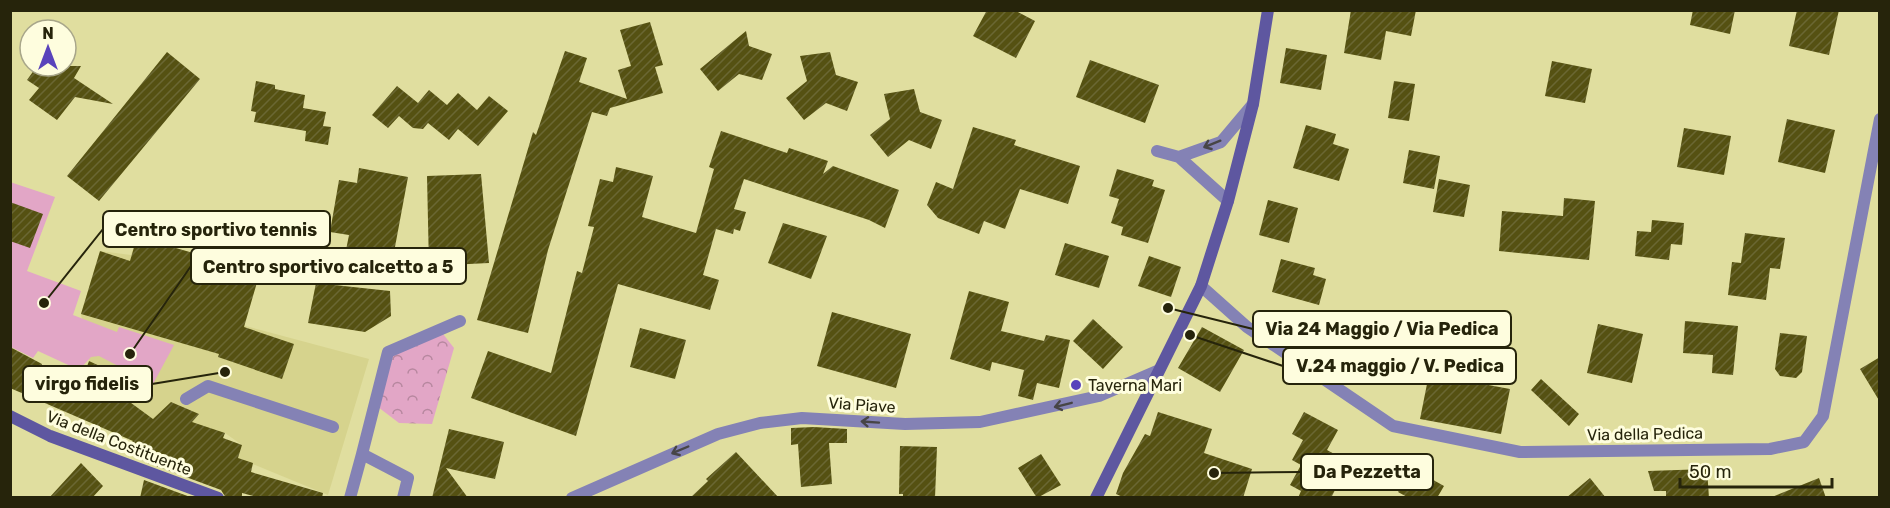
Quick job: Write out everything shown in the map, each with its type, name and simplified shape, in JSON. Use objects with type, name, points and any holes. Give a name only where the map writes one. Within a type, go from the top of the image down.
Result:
[{"type":"main road","points":[[1096,498],[1200,286],[1228,201],[1253,104],[1268,10]]},
{"type":"main road","name":"Via della Costituente","points":[[10,416],[50,436],[218,498]]},
{"type":"street","points":[[1179,157],[1221,142],[1253,104]]},
{"type":"street","name":"Via della Pedica","points":[[1200,286],[1247,327],[1393,426],[1520,452],[1770,449],[1804,442],[1823,416],[1880,119]]},
{"type":"street","points":[[1157,151],[1179,157],[1228,201]]},
{"type":"street","points":[[350,498],[388,352],[460,321]]},
{"type":"street","name":"Via Piave","points":[[572,498],[718,434],[760,423],[802,417],[905,424],[980,422],[1098,396],[1157,371]]},
{"type":"street","points":[[186,399],[208,386],[333,427]]},
{"type":"street","points":[[362,454],[408,478],[403,498]]},
{"type":"shaded area","points":[[137,237],[260,272],[231,322],[369,359],[328,495],[238,458],[242,445],[225,433],[179,436],[198,414],[153,419],[112,389],[81,383],[89,361],[81,314],[100,251],[131,255]]},
{"type":"green space","points":[[10,182],[55,197],[27,271],[81,291],[73,315],[117,332],[119,327],[174,345],[153,384],[99,356],[91,357],[79,370],[38,351],[33,358],[11,347]]},
{"type":"green space","points":[[440,330],[454,348],[432,424],[399,423],[374,404],[388,352]]},
{"type":"building","points":[[987,10],[1014,10],[1035,21],[1016,58],[973,36]]},
{"type":"building","points":[[1351,10],[1416,10],[1411,36],[1386,31],[1381,60],[1344,53]]},
{"type":"building","points":[[1693,10],[1735,10],[1730,34],[1690,25]]},
{"type":"building","points":[[1797,10],[1839,10],[1829,55],[1789,46]]},
{"type":"building","points":[[650,22],[663,65],[655,67],[663,93],[610,108],[607,116],[592,112],[548,250],[528,333],[477,320],[533,132],[536,135],[565,51],[587,58],[579,82],[627,99],[618,70],[631,66],[620,30]]},
{"type":"building","points":[[746,31],[749,46],[772,54],[762,80],[739,74],[718,91],[700,69]]},
{"type":"building","points":[[1286,48],[1327,55],[1321,90],[1280,83]]},
{"type":"building","points":[[167,52],[200,79],[99,201],[67,176]]},
{"type":"building","points":[[830,52],[836,75],[858,82],[847,111],[826,103],[804,120],[786,98],[807,81],[800,56]]},
{"type":"building","points":[[1090,60],[1159,85],[1145,123],[1076,97]]},
{"type":"building","points":[[1552,61],[1592,69],[1585,103],[1545,96]]},
{"type":"building","points":[[28,78],[74,78],[113,104],[75,97],[57,120],[29,100],[39,88],[27,80]]},
{"type":"building","points":[[256,81],[275,85],[275,89],[305,95],[303,108],[326,112],[323,126],[331,127],[328,145],[305,141],[306,131],[254,122],[256,112],[251,111]]},
{"type":"building","points":[[1394,81],[1415,84],[1409,121],[1388,118]]},
{"type":"building","points":[[397,86],[418,103],[429,90],[447,105],[458,93],[477,110],[489,96],[508,111],[478,146],[458,129],[449,140],[428,123],[423,129],[413,128],[399,116],[388,128],[372,115]]},
{"type":"building","points":[[914,89],[920,112],[942,120],[931,149],[909,140],[888,157],[870,135],[890,119],[884,94]]},
{"type":"building","points":[[1787,119],[1835,130],[1825,173],[1778,162]]},
{"type":"building","points":[[1306,125],[1336,134],[1333,144],[1349,149],[1339,181],[1293,168]]},
{"type":"building","points":[[973,127],[1016,140],[1014,145],[1080,166],[1068,204],[1020,189],[1005,229],[984,221],[979,234],[938,218],[927,205],[936,182],[953,189]]},
{"type":"building","points":[[1684,128],[1731,136],[1724,175],[1677,167]]},
{"type":"building","points":[[721,131],[787,153],[789,148],[828,161],[823,174],[833,166],[899,190],[885,228],[869,220],[744,179],[734,209],[746,212],[740,231],[734,229],[733,234],[716,229],[703,275],[719,280],[710,310],[618,284],[576,436],[471,398],[488,351],[551,373],[577,271],[582,273],[594,227],[588,226],[600,179],[613,182],[616,167],[653,176],[642,217],[696,233],[714,169],[709,167]]},
{"type":"building","points":[[1409,150],[1440,156],[1434,189],[1403,183]]},
{"type":"building","points":[[359,168],[408,177],[392,263],[345,255],[349,235],[330,232],[339,180],[357,183]]},
{"type":"building","points":[[1117,169],[1154,180],[1152,186],[1165,190],[1148,243],[1121,235],[1123,227],[1111,223],[1119,199],[1109,196]]},
{"type":"building","points":[[481,174],[489,263],[429,266],[427,176]]},
{"type":"building","points":[[1439,179],[1470,185],[1464,217],[1433,212]]},
{"type":"building","points":[[1564,198],[1595,201],[1589,260],[1499,251],[1502,211],[1563,216]]},
{"type":"building","points":[[1268,200],[1298,208],[1289,243],[1259,235]]},
{"type":"building","points":[[10,202],[43,214],[30,248],[10,241]]},
{"type":"building","points":[[1652,220],[1684,223],[1682,245],[1671,244],[1669,260],[1635,256],[1637,231],[1651,232]]},
{"type":"building","points":[[783,223],[827,236],[811,279],[768,263]]},
{"type":"building","points":[[1745,233],[1785,238],[1780,269],[1770,268],[1766,300],[1728,295],[1732,262],[1741,263]]},
{"type":"building","points":[[137,237],[260,272],[244,327],[294,344],[282,379],[218,357],[219,354],[81,314],[100,251],[130,261]]},
{"type":"building","points":[[1065,243],[1109,256],[1099,288],[1055,275]]},
{"type":"building","points":[[1149,256],[1181,267],[1171,297],[1138,286]]},
{"type":"building","points":[[1281,259],[1315,268],[1313,275],[1326,279],[1319,305],[1272,292]]},
{"type":"building","points":[[316,283],[390,291],[391,316],[365,332],[308,323]]},
{"type":"building","points":[[969,291],[1009,302],[1001,331],[1044,341],[1046,335],[1070,340],[1059,388],[1037,383],[1033,400],[1018,396],[1024,370],[992,362],[990,371],[950,359]]},
{"type":"building","points":[[832,312],[911,334],[896,388],[817,366]]},
{"type":"building","points":[[1340,314],[1370,320],[1368,333],[1388,337],[1383,368],[1333,360]]},
{"type":"building","points":[[1093,319],[1123,347],[1103,369],[1073,341]]},
{"type":"building","points":[[1685,321],[1738,326],[1733,375],[1712,373],[1713,355],[1683,353]]},
{"type":"building","points":[[1598,324],[1643,334],[1632,383],[1587,373]]},
{"type":"building","points":[[1202,327],[1244,350],[1220,392],[1178,368]]},
{"type":"building","points":[[640,328],[686,340],[675,379],[630,367]]},
{"type":"building","points":[[1780,333],[1807,336],[1802,372],[1796,378],[1780,376],[1775,369]]},
{"type":"building","points":[[10,347],[42,364],[41,367],[81,383],[89,361],[104,368],[98,385],[112,389],[153,419],[171,402],[199,414],[192,422],[225,433],[223,438],[242,445],[238,458],[253,463],[251,472],[323,493],[322,498],[261,498],[242,493],[242,498],[226,498],[221,490],[148,463],[124,450],[133,441],[10,388]]},
{"type":"building","points":[[1880,357],[1880,402],[1860,369]]},
{"type":"building","points":[[1429,374],[1510,389],[1501,434],[1420,419]]},
{"type":"building","points":[[1541,379],[1579,414],[1569,426],[1531,390]]},
{"type":"building","points":[[1158,412],[1212,429],[1204,453],[1252,469],[1243,498],[1125,498],[1116,494],[1123,473],[1145,434],[1150,436]]},
{"type":"building","points":[[1304,412],[1338,430],[1327,450],[1338,456],[1327,476],[1339,482],[1331,498],[1298,498],[1301,491],[1290,485],[1301,465],[1292,460],[1303,440],[1292,434]]},
{"type":"building","points":[[791,428],[847,429],[847,443],[829,443],[832,484],[801,487],[798,444],[791,445]]},
{"type":"building","points":[[449,429],[504,442],[495,479],[446,468],[468,498],[432,498]]},
{"type":"building","points":[[900,446],[937,447],[935,498],[903,498],[903,494],[899,494]]},
{"type":"building","points":[[736,452],[779,498],[690,498],[708,481],[706,479]]},
{"type":"building","points":[[1041,454],[1061,485],[1037,498],[1018,468]]},
{"type":"building","points":[[81,463],[103,486],[92,498],[49,498]]},
{"type":"building","points":[[1412,468],[1444,486],[1437,498],[1409,498],[1398,492]]},
{"type":"building","points":[[1707,469],[1709,498],[1666,498],[1666,491],[1654,491],[1648,471]]},
{"type":"building","points":[[1590,478],[1606,498],[1566,498]]},
{"type":"building","points":[[1819,478],[1826,498],[1772,498],[1772,497]]},
{"type":"building","points":[[144,480],[193,498],[140,498]]},
{"type":"place","name":"Centro sportivo tennis","points":[[44,303]]},
{"type":"place","name":"Via 24 Maggio / Via Pedica","points":[[1168,308]]},
{"type":"place","name":"V.24 maggio / V. Pedica","points":[[1190,335]]},
{"type":"place","name":"Centro sportivo calcetto a 5","points":[[130,354]]},
{"type":"place","name":"virgo fidelis","points":[[225,372]]},
{"type":"place","name":"Taverna Mari","points":[[1076,385]]},
{"type":"place","name":"Da Pezzetta","points":[[1214,473]]}]
